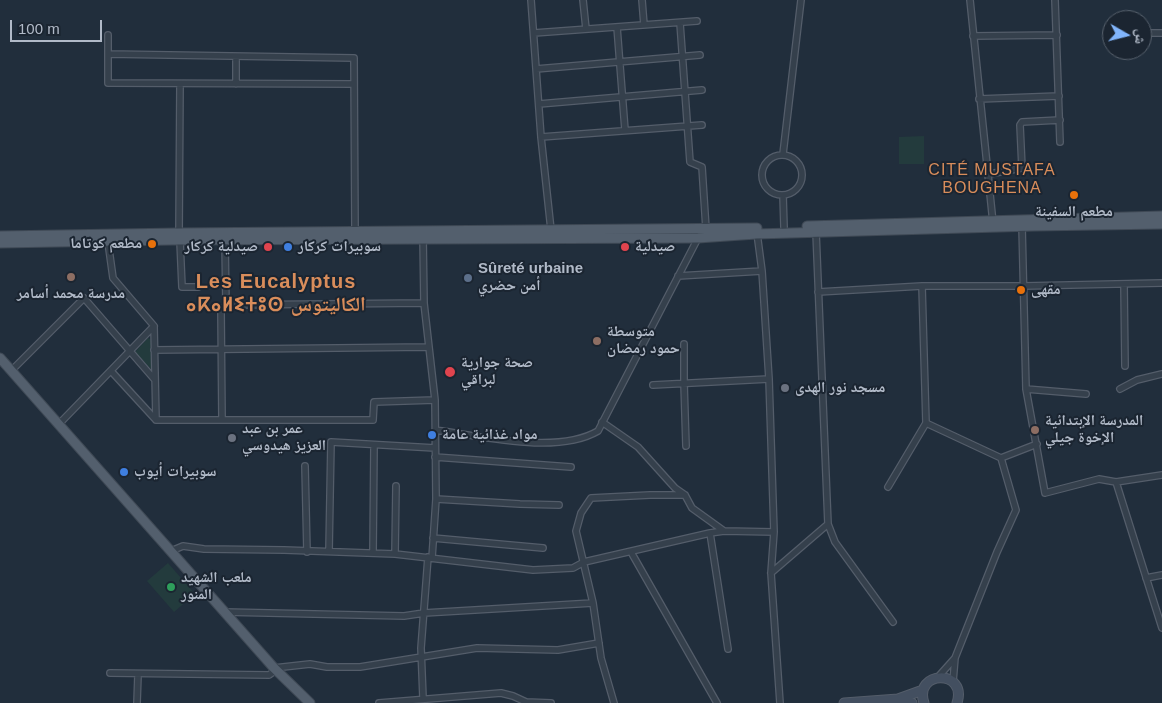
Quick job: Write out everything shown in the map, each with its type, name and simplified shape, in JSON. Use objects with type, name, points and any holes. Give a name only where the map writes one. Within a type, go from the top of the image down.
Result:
[{"type":"main road","points":[[0,243],[108,242],[179,237],[225,241],[551,230],[706,229],[816,232],[1162,216]]},
{"type":"main road","points":[[0,236],[179,237],[355,232],[423,235],[698,238],[784,227],[1162,224]]},
{"type":"main road","points":[[0,358],[275,669],[310,703]]},
{"type":"street","points":[[531,0],[541,137],[551,230]]},
{"type":"street","points":[[583,0],[586,29]]},
{"type":"street","points":[[642,0],[644,25]]},
{"type":"street","points":[[783,154],[802,0]]},
{"type":"street","points":[[970,0],[993,224]]},
{"type":"street","points":[[1054,0],[1057,35],[1060,142]]},
{"type":"street","points":[[534,33],[697,21]]},
{"type":"street","points":[[680,23],[690,162],[702,168],[706,229]]},
{"type":"street","points":[[617,27],[625,130]]},
{"type":"street","points":[[108,35],[108,83],[354,84]]},
{"type":"street","points":[[973,36],[1057,35]]},
{"type":"street","points":[[108,54],[354,58],[355,232]]},
{"type":"street","points":[[536,69],[700,55]]},
{"type":"street","points":[[236,57],[236,84]]},
{"type":"street","points":[[180,84],[179,237],[182,287],[198,287]]},
{"type":"street","points":[[539,104],[702,90]]},
{"type":"street","points":[[979,99],[1059,96]]},
{"type":"street","points":[[989,174],[1022,168],[1020,125],[1022,122],[1060,120]]},
{"type":"street","points":[[541,137],[702,125]]},
{"type":"street","points":[[783,154],[794,158],[800,163],[803,177],[796,190],[790,194],[783,195],[775,194],[769,190],[762,178],[765,164],[770,158],[783,154]]},
{"type":"street","points":[[783,195],[784,227]]},
{"type":"street","points":[[1022,226],[1026,389],[1045,493],[1098,479],[1116,482],[1162,475]]},
{"type":"street","points":[[757,231],[762,271],[768,379],[774,532],[771,573],[780,703]]},
{"type":"street","points":[[816,232],[828,524],[835,542],[893,622]]},
{"type":"street","points":[[423,235],[424,303],[435,400],[436,499],[421,648],[424,698]]},
{"type":"street","points":[[435,430],[535,443],[586,438],[598,431],[698,238]]},
{"type":"street","points":[[222,420],[222,311],[226,305],[225,241]]},
{"type":"street","points":[[108,242],[113,278],[154,326],[156,420]]},
{"type":"street","points":[[678,276],[762,271]]},
{"type":"street","points":[[818,292],[922,286],[1162,283]]},
{"type":"street","points":[[1124,284],[1125,366]]},
{"type":"street","points":[[888,487],[926,423],[922,286]]},
{"type":"street","points":[[11,371],[84,298],[155,380]]},
{"type":"street","points":[[226,305],[424,303]]},
{"type":"street","points":[[58,425],[154,326]]},
{"type":"street","points":[[684,344],[686,446]]},
{"type":"street","points":[[154,350],[428,347]]},
{"type":"street","points":[[111,372],[156,420],[373,420],[374,402],[435,400]]},
{"type":"street","points":[[1120,389],[1137,380],[1162,374]]},
{"type":"street","points":[[653,386],[768,379]]},
{"type":"street","points":[[1026,389],[1086,394]]},
{"type":"street","points":[[602,422],[638,447],[675,488],[685,495],[692,508],[724,531]]},
{"type":"street","points":[[926,423],[1002,458],[1037,444]]},
{"type":"street","points":[[329,551],[331,442],[434,448]]},
{"type":"street","points":[[373,553],[374,446]]},
{"type":"street","points":[[435,457],[571,467]]},
{"type":"street","points":[[953,682],[955,658],[997,552],[1016,510],[1002,458]]},
{"type":"street","points":[[305,466],[307,552]]},
{"type":"street","points":[[1116,482],[1162,628]]},
{"type":"street","points":[[395,554],[396,486]]},
{"type":"street","points":[[614,703],[602,665],[593,603],[576,532],[581,513],[591,498],[650,494],[685,495]]},
{"type":"street","points":[[436,499],[520,504],[559,504]]},
{"type":"street","points":[[771,573],[828,524]]},
{"type":"street","points":[[171,551],[183,546],[204,549],[395,554],[533,570],[573,568],[584,562],[710,533],[724,531],[774,532]]},
{"type":"street","points":[[710,533],[728,649]]},
{"type":"street","points":[[433,538],[543,548]]},
{"type":"street","points":[[631,552],[717,703]]},
{"type":"street","points":[[1146,578],[1162,575]]},
{"type":"street","points":[[224,612],[378,617],[593,603]]},
{"type":"street","points":[[110,673],[269,675],[275,669],[310,664],[327,667],[360,667],[477,648],[558,650],[599,643]]},
{"type":"street","points":[[844,703],[898,699],[923,690],[955,658]]},
{"type":"street","points":[[137,703],[138,674]]},
{"type":"street","points":[[938,677],[953,682],[958,689],[957,703]]},
{"type":"street","points":[[923,690],[924,703]]},
{"type":"street","points":[[379,703],[501,693],[526,702],[551,703]]},
{"type":"street","points":[[898,699],[912,703]]},
{"type":"green space","points":[[924,136],[924,164],[899,164],[899,137]]},
{"type":"green space","points":[[148,338],[152,340],[152,370],[135,352]]},
{"type":"green space","name":"ملعب الشهيد المنور","points":[[168,563],[195,594],[174,612],[147,581]]},
{"type":"place","name":"مطعم السفينة","points":[[1074,195]]},
{"type":"place","name":"مطعم كوتاما","points":[[152,244]]},
{"type":"place","name":"صيدلية كركار","points":[[268,247]]},
{"type":"place","name":"سوبيرات كركار","points":[[288,247]]},
{"type":"place","name":"صيدلية","points":[[625,247]]},
{"type":"place","name":"مدرسة محمد أسامر","points":[[71,277]]},
{"type":"place","name":"Sûreté urbaine أمن حضري","points":[[468,278]]},
{"type":"place","name":"مقهى","points":[[1021,290]]},
{"type":"place","name":"متوسطة حمود رمضان","points":[[597,341]]},
{"type":"place","name":"صحة جوارية لبراقي","points":[[450,372]]},
{"type":"place","name":"مسجد نور الهدى","points":[[785,388]]},
{"type":"place","name":"المدرسة الإبتدائية الإخوة جيلي","points":[[1035,430]]},
{"type":"place","name":"مواد غذائية عامة","points":[[432,435]]},
{"type":"place","name":"عمر بن عبد العزيز هيدوسي","points":[[232,438]]},
{"type":"place","name":"سوبيرات أيوب","points":[[124,472]]},
{"type":"place","name":"ملعب الشهيد المنور","points":[[171,587]]},
{"type":"district","name":"CITÉ MUSTAFA BOUGHENA","points":[[992,180]]},
{"type":"district","name":"Les Eucalyptus ⴰⴽⴰⵍⵉⵜⵓⵙ الكاليتوس","points":[[276,294]]}]
